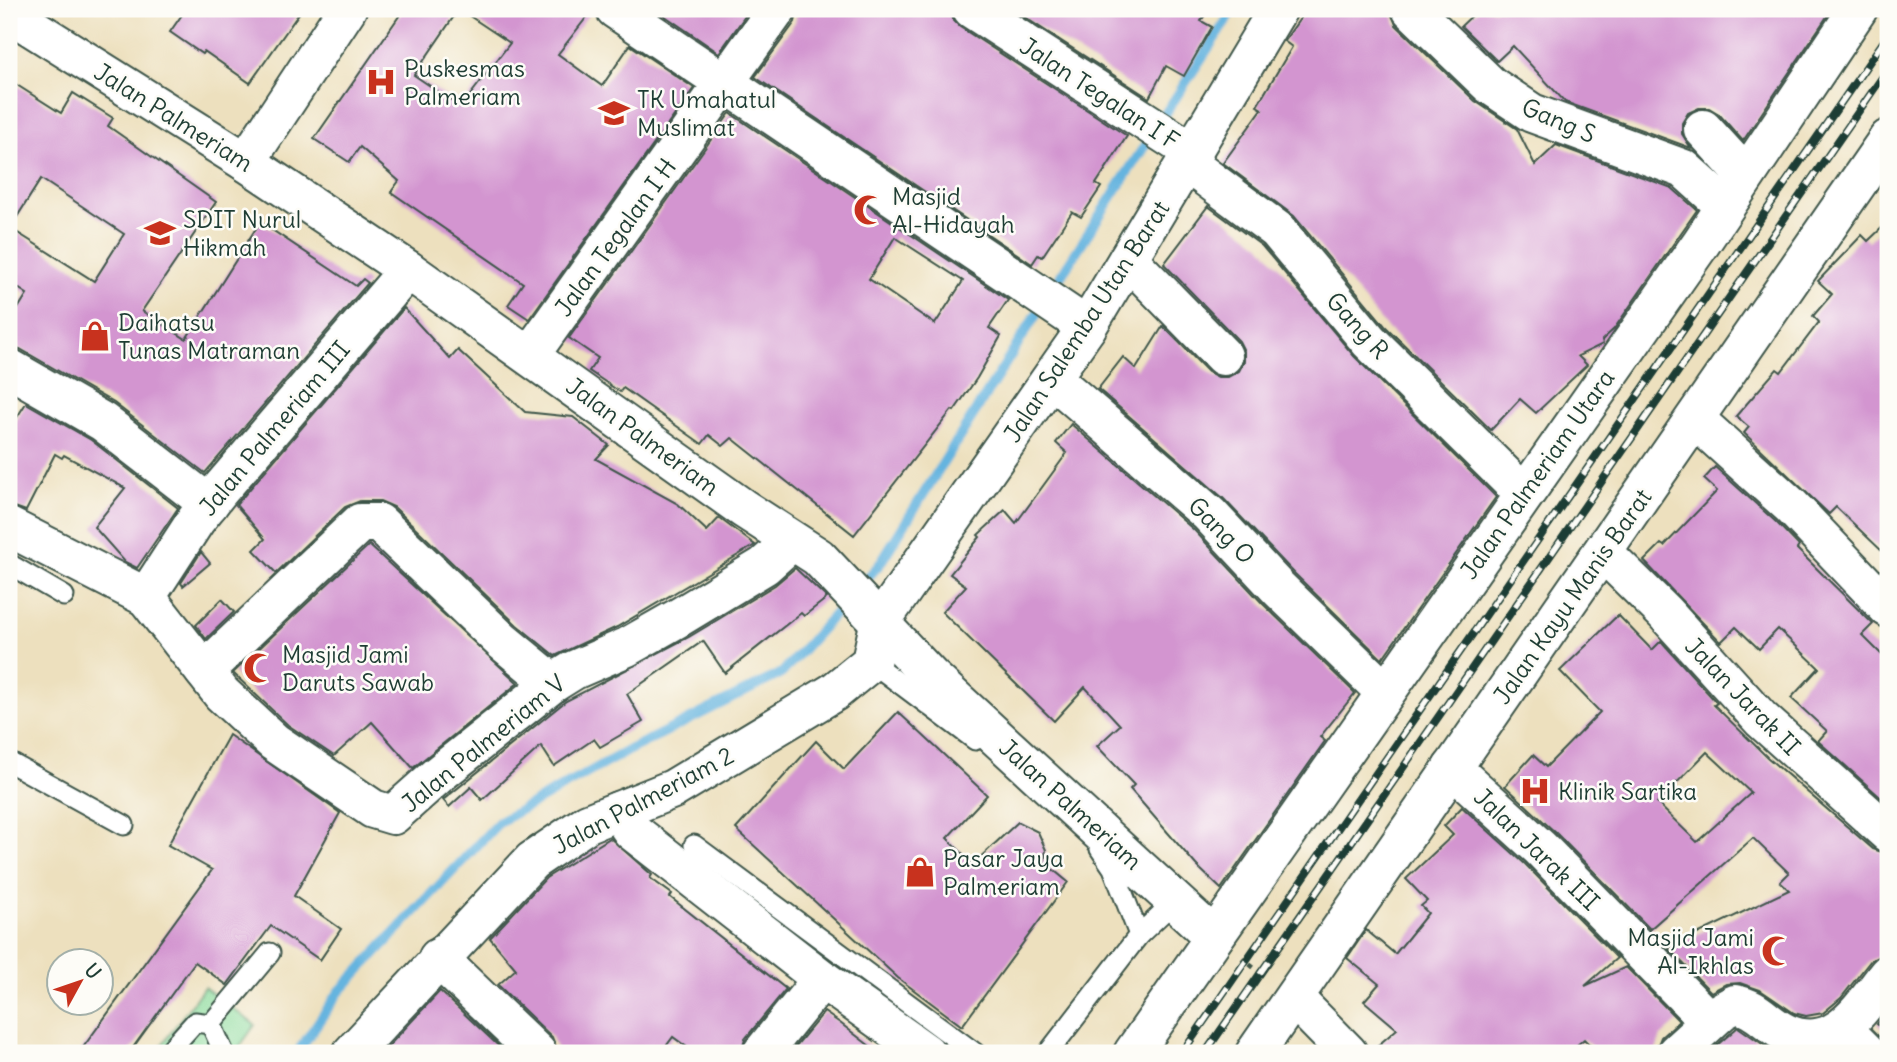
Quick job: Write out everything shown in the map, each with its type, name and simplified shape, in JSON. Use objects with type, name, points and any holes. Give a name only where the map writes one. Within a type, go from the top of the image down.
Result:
[{"type":"street","points":[[246,162],[347,9]]},
{"type":"street","points":[[615,9],[1075,319]]},
{"type":"street","name":"Jalan Tegalan I H","points":[[530,355],[719,94],[723,84],[777,9]]},
{"type":"street","name":"Jalan Tegalan I F","points":[[972,9],[1184,152]]},
{"type":"street","name":"Jalan Salemba Utan Barat","points":[[874,618],[1052,378],[1075,319],[1128,259],[1184,152],[1278,9]]},
{"type":"street","name":"Gang S","points":[[1411,9],[1490,85],[1532,113],[1734,190]]},
{"type":"street","name":"Jalan Palmeriam Utara","points":[[1133,1053],[1384,691],[1701,243],[1734,190],[1858,9]]},
{"type":"street","name":"Jalan Palmeriam","points":[[9,13],[246,162],[408,270],[805,549],[930,676],[1214,937]]},
{"type":"street","points":[[1703,129],[1734,190]]},
{"type":"street","name":"Gang R","points":[[1184,152],[1277,230],[1369,341],[1524,494]]},
{"type":"street","name":"Jalan Kayu Manis Barat","points":[[1255,1053],[1284,991],[1452,768],[1885,152]]},
{"type":"street","points":[[1128,259],[1223,356]]},
{"type":"street","name":"Jalan Palmeriam III","points":[[147,595],[209,504],[408,270]]},
{"type":"street","points":[[9,368],[103,422],[209,504]]},
{"type":"street","name":"Gang O","points":[[1052,378],[1209,513],[1279,589],[1384,691]]},
{"type":"street","points":[[1695,419],[1791,506],[1888,608]]},
{"type":"street","points":[[204,671],[360,523],[368,520],[379,523],[502,640],[553,683]]},
{"type":"street","points":[[9,527],[147,595]]},
{"type":"street","name":"Jalan Palmeriam V","points":[[147,595],[222,694],[274,742],[373,809],[390,815],[396,814],[439,774],[553,683],[574,670],[627,647],[764,566],[805,549]]},
{"type":"street","name":"Jalan Jarak II","points":[[1603,552],[1664,612],[1761,719],[1888,833]]},
{"type":"street","points":[[871,662],[874,618]]},
{"type":"street","name":"Jalan Palmeriam 2","points":[[352,1053],[438,958],[532,861],[588,823],[673,789],[834,692],[871,662]]},
{"type":"street","name":"Jalan Jarak III","points":[[1452,768],[1540,848],[1709,1021]]},
{"type":"street","points":[[618,811],[632,831],[822,979],[926,1053]]},
{"type":"street","points":[[438,958],[537,1053]]},
{"type":"street","points":[[1676,1053],[1709,1021],[1735,1004],[1752,1009],[1786,1033],[1855,1041],[1888,974]]},
{"type":"street","points":[[762,1053],[822,979]]},
{"type":"street","points":[[1284,991],[1348,1053]]},
{"type":"lane","points":[[9,564],[64,596]]},
{"type":"lane","points":[[871,662],[1035,785],[1094,840],[1113,868],[1139,935]]},
{"type":"lane","points":[[9,762],[124,825]]},
{"type":"lane","points":[[694,845],[975,1053]]},
{"type":"lane","points":[[1048,1053],[1139,935],[1176,900]]},
{"type":"lane","points":[[211,1024],[270,953]]},
{"type":"lane","points":[[167,1053],[195,1021],[211,1024]]},
{"type":"lane","points":[[211,1024],[224,1053]]},
{"type":"path","points":[[1214,937],[1284,991]]},
{"type":"green space","points":[[204,987],[255,1025],[235,1053],[156,1053]]},
{"type":"building","points":[[186,9],[302,9],[250,83],[204,51],[202,54],[170,32]]},
{"type":"building","points":[[404,9],[459,9],[593,9],[558,54],[602,86],[630,45],[694,88],[529,319],[508,305],[523,283],[391,192],[399,181],[360,147],[349,162],[314,139]],"holes":[[[459,9],[510,43],[461,107],[414,75]]]},
{"type":"building","points":[[655,9],[750,9],[719,53]]},
{"type":"building","points":[[798,9],[950,9],[953,20],[960,27],[1127,136],[1096,184],[1101,187],[1081,217],[1072,212],[1042,257],[1038,255],[1032,264],[755,77],[795,22]]},
{"type":"building","points":[[1012,9],[1209,9],[1201,21],[1212,27],[1184,76],[1166,66],[1149,98]]},
{"type":"building","points":[[1307,9],[1390,9],[1396,25],[1475,101],[1517,129],[1535,165],[1556,145],[1672,188],[1697,210],[1614,329],[1602,340],[1603,344],[1578,356],[1587,365],[1536,413],[1520,399],[1491,430],[1385,326],[1294,216],[1223,163],[1262,109],[1257,106],[1292,47],[1284,41]]},
{"type":"building","points":[[1479,9],[1832,9],[1743,141],[1719,114],[1709,108],[1699,108],[1688,113],[1682,123],[1682,134],[1691,148],[1565,102],[1513,46],[1497,61],[1461,26]]},
{"type":"building","points":[[9,80],[61,113],[73,93],[113,118],[108,126],[216,202],[142,311],[186,339],[260,222],[356,286],[363,279],[368,283],[205,473],[114,403],[20,349],[9,346],[9,323],[27,294],[9,282]],"holes":[[[41,179],[124,234],[94,281],[10,228]]]},
{"type":"building","points":[[730,113],[1008,300],[989,328],[1001,336],[977,378],[954,411],[952,410],[854,535],[732,438],[723,446],[709,435],[702,444],[623,388],[620,392],[589,371],[598,358],[569,338]],"holes":[[[895,237],[963,281],[935,324],[869,279]]]},
{"type":"building","points":[[1208,206],[1262,246],[1354,356],[1496,497],[1382,659],[1295,574],[1223,498],[1098,389],[1123,357],[1136,369],[1163,326],[1208,372],[1218,377],[1228,377],[1239,371],[1244,361],[1244,351],[1239,341],[1164,264]]},
{"type":"building","points":[[1888,222],[1888,557],[1836,507],[1829,514],[1744,433],[1749,427],[1736,416],[1777,369],[1781,372],[1819,322],[1813,316],[1832,294],[1818,281],[1862,235],[1868,241]]},
{"type":"building","points":[[404,308],[450,359],[458,350],[525,412],[573,417],[609,445],[596,459],[678,504],[707,531],[719,518],[755,545],[617,627],[555,656],[517,625],[394,507],[380,501],[360,501],[345,507],[276,573],[254,550],[265,539],[236,505]]},
{"type":"building","points":[[26,403],[91,440],[178,508],[137,568],[125,562],[94,527],[125,488],[64,455],[62,458],[55,454],[26,511],[9,505],[9,430]]},
{"type":"building","points":[[1071,424],[1194,530],[1263,604],[1355,693],[1320,737],[1325,741],[1221,889],[1196,865],[1130,789],[1134,785],[1097,746],[1120,725],[1085,687],[1054,721],[942,612],[966,586],[950,574],[980,537],[978,535],[1005,510],[1016,523],[1067,453],[1056,443]]},
{"type":"building","points":[[1715,467],[1776,522],[1799,546],[1797,549],[1873,624],[1862,635],[1888,661],[1888,804],[1818,741],[1827,731],[1791,698],[1819,668],[1778,629],[1759,649],[1736,627],[1721,642],[1644,561],[1661,544],[1664,546],[1717,491],[1704,479]]},
{"type":"building","points":[[369,545],[518,683],[413,768],[372,722],[334,756],[288,725],[233,673]]},
{"type":"building","points":[[201,552],[210,563],[183,586],[181,583]]},
{"type":"building","points":[[795,568],[827,598],[804,616],[801,613],[725,673],[703,641],[627,694],[643,722],[600,747],[594,739],[554,766],[541,746],[482,800],[471,787],[449,807],[443,800],[566,701],[689,637],[775,585]]},
{"type":"building","points":[[222,599],[234,612],[206,639],[196,625]]},
{"type":"building","points":[[1618,615],[1652,650],[1661,641],[1717,703],[1714,705],[1767,757],[1873,849],[1888,854],[1888,953],[1871,960],[1841,998],[1823,1013],[1806,1016],[1794,1013],[1760,990],[1740,983],[1726,984],[1711,992],[1668,948],[1789,890],[1780,882],[1789,873],[1753,838],[1650,929],[1556,833],[1505,786],[1533,755],[1546,767],[1600,712],[1560,671]],"holes":[[[1707,752],[1751,793],[1697,842],[1657,803]]]},
{"type":"building","name":"Pasar Jaya Palmeriam","points":[[898,712],[987,795],[947,838],[973,864],[1018,822],[1038,832],[1046,850],[1044,862],[1068,882],[962,1026],[898,978],[736,829],[816,741],[844,769]]},
{"type":"building","points":[[229,735],[340,813],[294,896],[341,929],[320,960],[271,926],[227,985],[195,962],[129,1053],[79,1053],[106,1016],[116,1016],[116,1002],[212,870],[168,845]]},
{"type":"building","points":[[1462,807],[1525,864],[1617,958],[1585,986],[1626,967],[1679,1021],[1661,1037],[1655,1053],[1598,1053],[1584,1039],[1568,1053],[1369,1053],[1397,1029],[1364,1001],[1379,984],[1347,958],[1366,930],[1395,954],[1428,913],[1421,906],[1427,901],[1406,879],[1453,835],[1444,826]]},
{"type":"building","points":[[610,838],[652,875],[650,878],[672,894],[670,897],[786,989],[745,1039],[741,1053],[695,1053],[673,1037],[661,1053],[558,1053],[552,1037],[498,985],[516,969],[490,938],[546,878]]},
{"type":"building","points":[[440,991],[506,1053],[382,1053]]},
{"type":"building","points":[[1888,1010],[1888,1033],[1877,1024]]},
{"type":"building","points":[[824,1012],[840,1023],[879,1053],[790,1053]]},
{"type":"building","points":[[1738,1027],[1768,1048],[1778,1053],[1708,1053]]},
{"type":"waterway","points":[[1159,123],[1234,9]]},
{"type":"waterway","points":[[1049,294],[1151,136]]},
{"type":"waterway","points":[[859,587],[879,565],[1041,307]]},
{"type":"waterway","points":[[297,1053],[339,992],[499,822],[629,750],[782,673],[849,598]]},
{"type":"railway","points":[[1182,1053],[1888,35]]},
{"type":"railway","points":[[1205,1053],[1888,69]]},
{"type":"place","name":"Puskesmas Palmeriam","points":[[381,82]]},
{"type":"place","name":"TK Umahatul Muslimat","points":[[614,113]]},
{"type":"place","name":"Masjid Al-Hidayah","points":[[869,210]]},
{"type":"place","name":"SDIT Nurul Hikmah","points":[[160,233]]},
{"type":"place","name":"Daihatsu Tunas Matraman","points":[[95,336]]},
{"type":"place","name":"Masjid Jami Daruts Sawab","points":[[259,668]]},
{"type":"place","name":"Klinik Sartika","points":[[1535,791]]},
{"type":"place","name":"Pasar Jaya Palmeriam","points":[[920,872]]},
{"type":"place","name":"Masjid Jami Al-Ikhlas","points":[[1777,951]]}]
